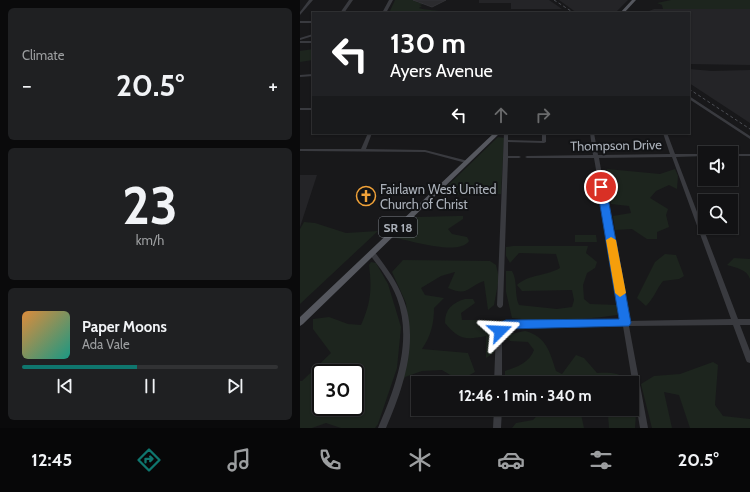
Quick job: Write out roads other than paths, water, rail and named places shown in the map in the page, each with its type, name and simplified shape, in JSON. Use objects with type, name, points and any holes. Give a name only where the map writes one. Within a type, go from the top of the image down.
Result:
[{"type":"main road","points":[[623,12],[634,0]]},
{"type":"main road","name":"SR 18","points":[[300,322],[496,134]]},
{"type":"street","points":[[300,14],[311,0]]},
{"type":"street","points":[[343,12],[351,0]]},
{"type":"street","points":[[385,12],[391,0]]},
{"type":"street","points":[[300,22],[312,22]]},
{"type":"street","points":[[300,41],[312,35]]},
{"type":"street","points":[[300,41],[312,42]]},
{"type":"street","points":[[300,76],[312,75]]},
{"type":"street","points":[[690,98],[750,138]]},
{"type":"street","points":[[300,109],[312,109]]},
{"type":"street","points":[[363,150],[370,134]]},
{"type":"street","points":[[500,305],[506,134]]},
{"type":"street","points":[[507,141],[544,142],[544,134]]},
{"type":"street","points":[[592,134],[644,428]]},
{"type":"street","points":[[666,134],[750,360]]},
{"type":"street","points":[[300,150],[425,151],[466,162]]},
{"type":"street","points":[[738,155],[750,155]]},
{"type":"street","name":"Thompson Drive","points":[[527,157],[698,156]]},
{"type":"street","points":[[506,157],[519,157]]},
{"type":"street","points":[[372,253],[390,277],[401,300],[405,330],[401,373],[396,395],[382,428]]},
{"type":"street","points":[[498,376],[501,328],[506,324],[750,322]]},
{"type":"street","points":[[497,428],[498,416]]},
{"type":"railway","points":[[554,0],[572,12]]},
{"type":"railway","points":[[690,90],[750,129]]},
{"type":"place","name":"Fairlawn West United Church of Christ","points":[[366,196]]}]
